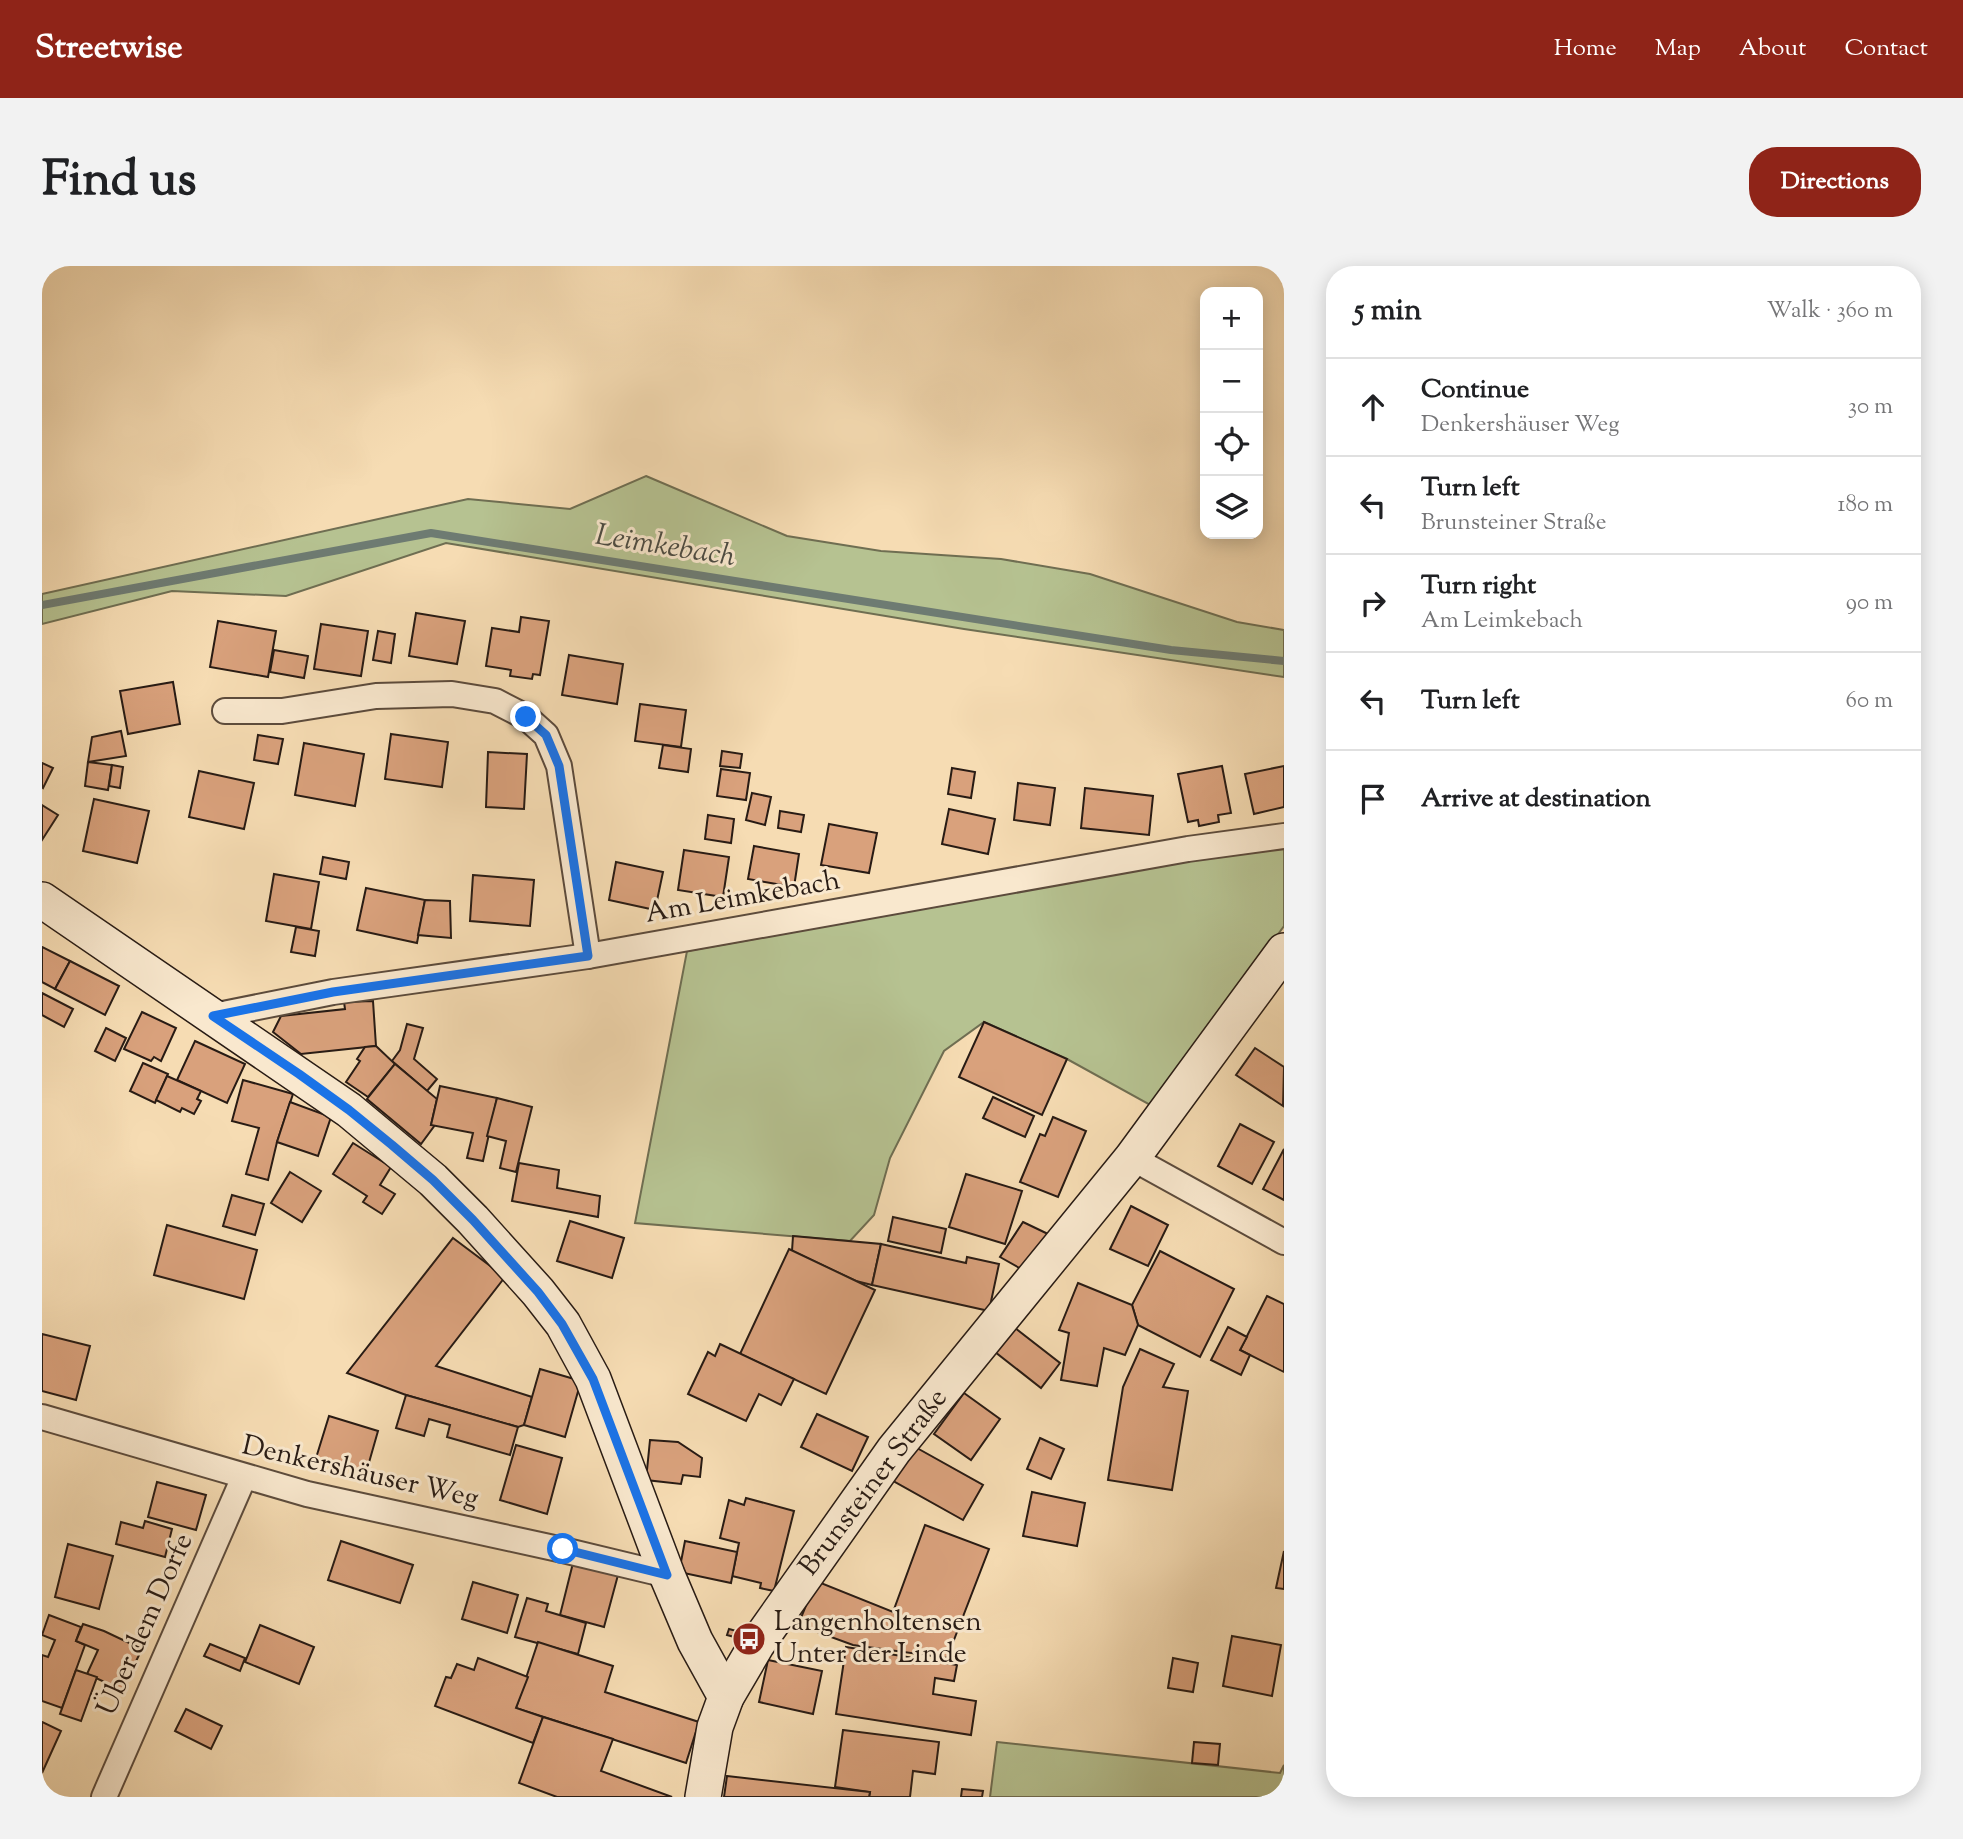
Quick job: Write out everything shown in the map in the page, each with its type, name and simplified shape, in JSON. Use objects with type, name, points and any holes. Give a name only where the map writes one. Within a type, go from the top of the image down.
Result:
[{"type":"street","points":[[225,711],[282,711],[376,696],[452,694],[495,701],[526,717],[546,735],[559,766],[588,956]]},
{"type":"street","name":"Am Leimkebach","points":[[213,1016],[333,992],[588,956],[1188,849],[1284,836]]},
{"type":"street","points":[[42,900],[349,1110],[433,1180],[538,1292],[570,1336],[593,1379],[667,1575],[695,1641],[726,1697]]},
{"type":"street","name":"Brunsteiner Straße","points":[[703,1797],[715,1727],[726,1697],[757,1644],[894,1450],[1132,1158],[1284,951]]},
{"type":"street","points":[[1132,1158],[1284,1242]]},
{"type":"street","name":"Denkershäuser Weg","points":[[42,1417],[244,1477],[369,1509],[563,1549],[667,1575]]},
{"type":"street","name":"Über dem Dorfe","points":[[104,1797],[244,1477]]},
{"type":"green space","points":[[646,476],[787,536],[881,551],[1001,559],[1090,574],[1237,622],[1284,630],[1284,677],[964,629],[446,543],[286,596],[172,591],[42,624],[42,594],[468,499],[570,509]]},
{"type":"green space","points":[[1284,844],[1284,926],[1152,1106],[1067,1059],[984,1022],[944,1051],[890,1158],[874,1215],[850,1241],[635,1223],[687,951]]},
{"type":"green space","points":[[997,1742],[1280,1773],[1284,1765],[1284,1797],[990,1797]]},
{"type":"building","points":[[416,613],[465,621],[457,664],[409,656]]},
{"type":"building","points":[[521,617],[549,621],[540,675],[533,674],[532,679],[510,676],[511,670],[486,666],[492,628],[519,632]]},
{"type":"building","points":[[218,621],[276,631],[268,677],[210,667]]},
{"type":"building","points":[[321,624],[368,631],[361,676],[314,669]]},
{"type":"building","points":[[378,631],[395,634],[391,663],[373,660]]},
{"type":"building","points":[[274,650],[308,656],[304,678],[270,672]]},
{"type":"building","points":[[569,655],[623,664],[617,704],[562,695]]},
{"type":"building","points":[[173,682],[180,724],[128,734],[120,691]]},
{"type":"building","points":[[640,704],[686,710],[681,747],[635,741]]},
{"type":"building","points":[[121,731],[126,756],[88,762],[92,737]]},
{"type":"building","points":[[391,734],[448,742],[442,787],[385,779]]},
{"type":"building","points":[[258,735],[283,739],[278,764],[254,760]]},
{"type":"building","points":[[304,743],[364,754],[355,806],[295,795]]},
{"type":"building","points":[[663,745],[691,749],[688,772],[659,768]]},
{"type":"building","points":[[722,751],[742,754],[740,768],[720,766]]},
{"type":"building","points":[[488,752],[527,754],[524,809],[486,807]]},
{"type":"building","points":[[88,762],[112,765],[108,790],[85,786]]},
{"type":"building","points":[[42,763],[53,768],[43,788],[42,787]]},
{"type":"building","points":[[112,765],[123,767],[120,788],[109,786]]},
{"type":"building","points":[[1222,766],[1231,813],[1218,815],[1219,822],[1199,826],[1198,820],[1188,822],[1178,774]]},
{"type":"building","points":[[1284,766],[1284,807],[1254,814],[1245,774]]},
{"type":"building","points":[[952,768],[975,772],[971,798],[948,794]]},
{"type":"building","points":[[721,769],[750,773],[746,800],[717,796]]},
{"type":"building","points":[[199,771],[254,783],[244,829],[189,817]]},
{"type":"building","points":[[1018,783],[1055,788],[1050,825],[1014,820]]},
{"type":"building","points":[[1085,788],[1153,796],[1149,835],[1081,828]]},
{"type":"building","points":[[752,793],[771,797],[765,825],[746,820]]},
{"type":"building","points":[[94,799],[149,811],[137,863],[83,851]]},
{"type":"building","points":[[42,805],[58,815],[42,840]]},
{"type":"building","points":[[949,809],[995,819],[988,854],[942,844]]},
{"type":"building","points":[[780,811],[804,815],[801,832],[778,828]]},
{"type":"building","points":[[708,815],[734,819],[731,843],[705,839]]},
{"type":"building","points":[[829,824],[877,833],[869,873],[821,865]]},
{"type":"building","points":[[754,846],[799,854],[794,887],[748,879]]},
{"type":"building","points":[[684,850],[729,857],[723,897],[678,890]]},
{"type":"building","points":[[323,857],[349,862],[346,879],[320,874]]},
{"type":"building","points":[[616,862],[663,872],[655,910],[609,900]]},
{"type":"building","points":[[274,874],[319,882],[311,929],[266,921]]},
{"type":"building","points":[[473,875],[534,880],[530,926],[470,921]]},
{"type":"building","points":[[366,888],[425,900],[417,943],[357,930]]},
{"type":"building","points":[[425,900],[450,901],[451,938],[418,935]]},
{"type":"building","points":[[296,927],[319,931],[315,956],[291,952]]},
{"type":"building","points":[[42,947],[70,961],[55,989],[42,982]]},
{"type":"building","points":[[70,961],[119,986],[105,1015],[55,989]]},
{"type":"building","points":[[42,993],[73,1009],[64,1027],[42,1015]]},
{"type":"building","points":[[373,1001],[376,1046],[301,1054],[273,1032],[281,1016],[345,1009],[344,1002]]},
{"type":"building","points":[[142,1012],[176,1028],[161,1061],[154,1057],[151,1061],[124,1049]]},
{"type":"building","points":[[984,1022],[1067,1059],[1042,1115],[959,1077]]},
{"type":"building","points":[[407,1024],[423,1028],[414,1059],[437,1079],[427,1091],[392,1061],[400,1050]]},
{"type":"building","points":[[106,1028],[126,1038],[115,1061],[95,1051]]},
{"type":"building","points":[[195,1041],[245,1064],[227,1103],[177,1080]]},
{"type":"building","points":[[376,1046],[395,1064],[368,1097],[346,1082],[360,1061],[357,1059],[365,1047]]},
{"type":"building","points":[[1255,1048],[1284,1067],[1283,1106],[1236,1075]]},
{"type":"building","points":[[143,1063],[168,1074],[155,1103],[130,1091]]},
{"type":"building","points":[[395,1064],[437,1099],[431,1125],[435,1125],[421,1144],[367,1099]]},
{"type":"building","points":[[167,1076],[201,1091],[197,1099],[201,1101],[194,1114],[182,1108],[180,1112],[156,1100]]},
{"type":"building","points":[[243,1080],[293,1094],[268,1180],[246,1174],[259,1128],[232,1121]]},
{"type":"building","points":[[440,1086],[497,1098],[483,1161],[467,1158],[473,1133],[431,1125]]},
{"type":"building","points":[[993,1097],[1034,1116],[1025,1137],[983,1118]]},
{"type":"building","points":[[497,1098],[532,1107],[516,1172],[500,1168],[506,1141],[487,1136]]},
{"type":"building","points":[[290,1102],[331,1117],[318,1156],[277,1142]]},
{"type":"building","points":[[1053,1117],[1086,1131],[1058,1197],[1020,1182],[1040,1134],[1045,1136]]},
{"type":"building","points":[[1240,1124],[1274,1142],[1252,1184],[1218,1166]]},
{"type":"building","points":[[353,1143],[391,1167],[380,1185],[395,1194],[382,1214],[363,1202],[367,1196],[333,1174]]},
{"type":"building","points":[[1284,1149],[1284,1200],[1263,1189]]},
{"type":"building","points":[[519,1163],[559,1170],[557,1188],[600,1196],[598,1217],[512,1201]]},
{"type":"building","points":[[290,1172],[321,1191],[302,1222],[271,1203]]},
{"type":"building","points":[[966,1174],[1022,1191],[1005,1244],[949,1227]]},
{"type":"building","points":[[232,1195],[264,1204],[255,1235],[223,1226]]},
{"type":"building","points":[[1131,1206],[1168,1225],[1148,1266],[1110,1249]]},
{"type":"building","points":[[893,1217],[946,1229],[941,1253],[888,1241]]},
{"type":"building","points":[[570,1221],[624,1238],[612,1278],[557,1261]]},
{"type":"building","points":[[1023,1222],[1048,1234],[1023,1270],[1000,1257]]},
{"type":"building","points":[[167,1225],[257,1250],[244,1299],[154,1275]]},
{"type":"building","points":[[793,1236],[881,1244],[872,1285],[856,1281],[792,1251]]},
{"type":"building","points":[[453,1238],[505,1277],[436,1366],[532,1397],[524,1425],[518,1427],[406,1395],[347,1373]]},
{"type":"building","points":[[881,1244],[966,1263],[967,1257],[999,1264],[989,1311],[872,1285]]},
{"type":"building","points":[[789,1249],[875,1290],[826,1394],[740,1354]]},
{"type":"building","points":[[1160,1251],[1234,1289],[1200,1357],[1138,1325],[1132,1305]]},
{"type":"building","points":[[1078,1283],[1132,1305],[1138,1325],[1125,1355],[1104,1348],[1097,1386],[1061,1380],[1069,1333],[1059,1330]]},
{"type":"building","points":[[1267,1296],[1284,1304],[1284,1372],[1240,1350]]},
{"type":"building","points":[[1010,1324],[1060,1363],[1041,1388],[990,1348]]},
{"type":"building","points":[[1228,1327],[1247,1337],[1240,1350],[1250,1355],[1241,1375],[1211,1360]]},
{"type":"building","points":[[42,1334],[90,1346],[76,1400],[42,1391]]},
{"type":"building","points":[[720,1344],[794,1379],[781,1405],[759,1394],[746,1421],[688,1394],[708,1352],[715,1356]]},
{"type":"building","points":[[1140,1349],[1174,1364],[1163,1387],[1188,1391],[1172,1490],[1108,1480],[1123,1387]]},
{"type":"building","points":[[540,1369],[581,1381],[565,1437],[524,1425]]},
{"type":"building","points":[[964,1393],[1000,1419],[971,1460],[934,1434]]},
{"type":"building","points":[[406,1395],[518,1427],[510,1455],[447,1437],[450,1425],[429,1419],[424,1436],[396,1428]]},
{"type":"building","points":[[817,1414],[868,1437],[852,1471],[801,1447]]},
{"type":"building","points":[[329,1416],[378,1431],[366,1473],[316,1458]]},
{"type":"building","points":[[1040,1438],[1064,1449],[1051,1479],[1027,1469]]},
{"type":"building","points":[[650,1440],[678,1442],[702,1458],[700,1477],[683,1475],[681,1484],[646,1480]]},
{"type":"building","points":[[908,1443],[983,1485],[963,1520],[888,1478]]},
{"type":"building","points":[[516,1445],[562,1458],[547,1514],[500,1500]]},
{"type":"building","points":[[157,1482],[206,1495],[196,1530],[148,1517]]},
{"type":"building","points":[[1032,1492],[1085,1503],[1077,1546],[1023,1536]]},
{"type":"building","points":[[746,1498],[794,1511],[774,1591],[760,1588],[761,1583],[732,1576],[739,1543],[720,1538],[729,1500],[744,1505]]},
{"type":"building","points":[[145,1521],[172,1529],[165,1557],[116,1544],[121,1522],[143,1528]]},
{"type":"building","points":[[925,1525],[989,1549],[947,1658],[853,1645],[798,1625],[816,1581],[893,1612]]},
{"type":"building","points":[[341,1541],[413,1565],[400,1603],[328,1580]]},
{"type":"building","points":[[685,1541],[737,1552],[731,1583],[679,1572]]},
{"type":"building","points":[[68,1544],[113,1556],[99,1609],[55,1597]]},
{"type":"building","points":[[1284,1551],[1284,1589],[1276,1588]]},
{"type":"building","points":[[573,1563],[618,1575],[604,1627],[560,1615]]},
{"type":"building","points":[[473,1582],[518,1595],[507,1633],[462,1619]]},
{"type":"building","points":[[527,1598],[548,1604],[546,1611],[586,1623],[578,1654],[515,1637]]},
{"type":"building","points":[[49,1615],[81,1627],[76,1641],[85,1645],[62,1708],[42,1701],[42,1655],[48,1657],[55,1640],[42,1635]]},
{"type":"building","points":[[83,1624],[142,1649],[122,1690],[87,1674],[98,1650],[76,1641]]},
{"type":"building","points":[[260,1625],[314,1647],[299,1684],[245,1662]]},
{"type":"building","points":[[729,1629],[740,1632],[738,1638],[727,1635]]},
{"type":"building","points":[[1232,1636],[1281,1645],[1272,1696],[1223,1686]]},
{"type":"building","points":[[538,1642],[613,1666],[605,1692],[699,1722],[686,1763],[516,1708]]},
{"type":"building","points":[[210,1644],[245,1658],[240,1671],[204,1656]]},
{"type":"building","points":[[846,1647],[957,1665],[954,1681],[935,1678],[933,1694],[976,1701],[971,1735],[836,1714]]},
{"type":"building","points":[[478,1658],[528,1677],[516,1708],[543,1717],[533,1743],[435,1706],[446,1677],[451,1678],[457,1664],[474,1670]]},
{"type":"building","points":[[1173,1658],[1198,1663],[1193,1692],[1168,1688]]},
{"type":"building","points":[[768,1660],[822,1671],[813,1714],[759,1702]]},
{"type":"building","points":[[76,1670],[97,1677],[81,1721],[60,1714]]},
{"type":"building","points":[[186,1709],[222,1726],[211,1749],[175,1731]]},
{"type":"building","points":[[543,1717],[613,1739],[601,1771],[672,1797],[557,1797],[519,1783]]},
{"type":"building","points":[[42,1722],[61,1731],[42,1773]]},
{"type":"building","points":[[843,1730],[939,1742],[935,1774],[913,1771],[910,1797],[869,1797],[870,1792],[835,1787]]},
{"type":"building","points":[[1194,1742],[1220,1744],[1218,1765],[1192,1763]]},
{"type":"building","points":[[727,1776],[870,1792],[869,1797],[724,1797]]},
{"type":"building","points":[[962,1789],[983,1791],[982,1797],[961,1797]]},
{"type":"waterway","name":"Leimkebach","points":[[42,605],[431,533],[1171,650],[1284,661]]},
{"type":"place","name":"Langenholtensen Unter der Linde","points":[[749,1639]]},
{"type":"route","points":[[526,717],[546,735],[559,766],[588,956],[333,992],[213,1016],[349,1110],[433,1180],[503,1252],[562,1324],[593,1379],[667,1575],[563,1549]]}]
